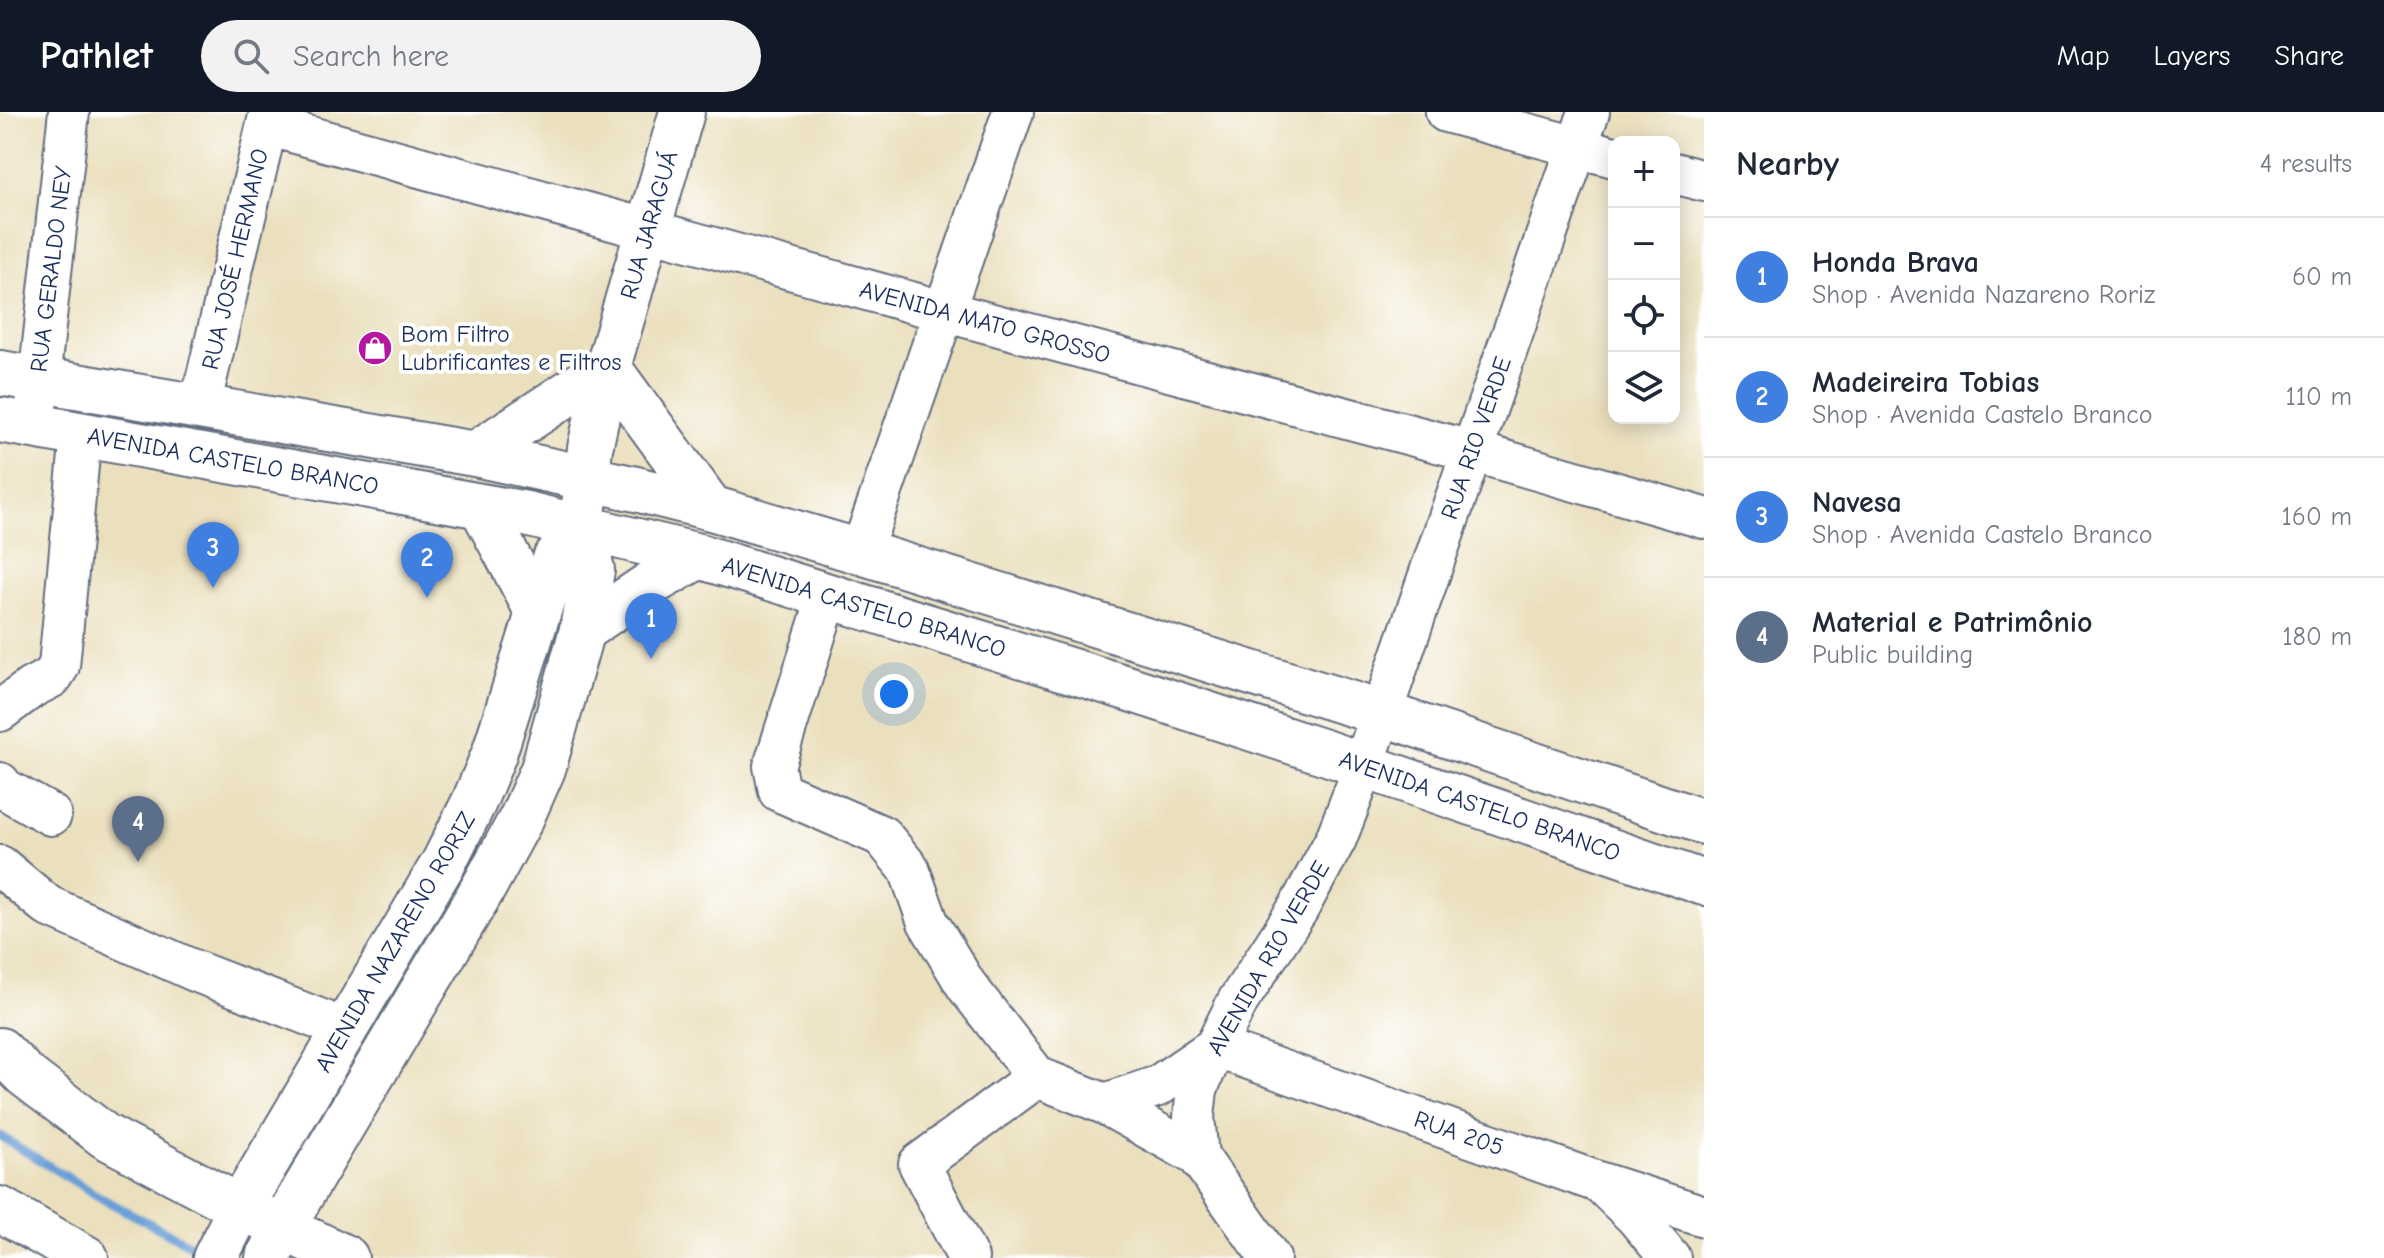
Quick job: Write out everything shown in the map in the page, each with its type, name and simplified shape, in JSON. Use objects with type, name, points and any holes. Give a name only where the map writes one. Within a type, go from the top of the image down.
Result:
[{"type":"main road","name":"RUA JARAGUÁ","points":[[586,478],[608,367],[682,112]]},
{"type":"main road","points":[[475,454],[608,367],[711,508]]},
{"type":"main road","name":"AVENIDA CASTELO BRANCO","points":[[19,376],[475,454],[711,508],[1381,713],[1704,822]]},
{"type":"main road","name":"AVENIDA CASTELO BRANCO","points":[[17,423],[481,506],[582,526],[699,556],[1363,765],[1704,883]]},
{"type":"main road","name":"AVENIDA NAZARENO RORIZ","points":[[276,1241],[477,898],[522,817],[543,769],[582,630],[592,570],[582,526],[586,478]]},
{"type":"main road","points":[[481,506],[537,611]]},
{"type":"main road","name":"AVENIDA NAZARENO RORIZ","points":[[230,1229],[444,862],[494,754],[555,559],[582,526]]},
{"type":"main road","points":[[582,630],[699,556]]},
{"type":"main road","points":[[0,1050],[25,1075],[230,1229],[346,1258]]},
{"type":"main road","points":[[0,1209],[86,1258]]},
{"type":"street","name":"RUA GERALDO NEY","points":[[17,423],[19,376],[69,112]]},
{"type":"street","points":[[861,552],[1013,112]]},
{"type":"street","points":[[1446,112],[1593,139]]},
{"type":"street","name":"AVENIDA MATO GROSSO","points":[[269,118],[648,230],[1471,451],[1704,518]]},
{"type":"street","name":"RUA JOSÉ HERMANO","points":[[200,406],[269,118]]},
{"type":"street","name":"RUA RIO VERDE","points":[[1363,765],[1471,451],[1593,139]]},
{"type":"street","points":[[1680,175],[1704,181]]},
{"type":"street","points":[[0,711],[52,677],[59,666],[81,434]]},
{"type":"street","points":[[828,595],[774,766],[779,791],[882,836],[909,869],[928,922],[966,985],[1037,1077],[1105,1104],[1198,1156],[1270,1258]]},
{"type":"street","name":"AVENIDA RIO VERDE","points":[[1198,1156],[1194,1117],[1197,1089],[1238,1001],[1298,909],[1336,839],[1363,765]]},
{"type":"street","points":[[0,783],[3,788],[51,815]]},
{"type":"street","points":[[0,866],[48,906],[195,971],[324,1021],[344,1033]]},
{"type":"street","points":[[1105,1104],[1158,1086],[1215,1047]]},
{"type":"street","name":"RUA 205","points":[[1215,1047],[1601,1183],[1703,1212]]},
{"type":"street","points":[[968,1258],[919,1164],[1037,1077]]},
{"type":"street","points":[[1601,1183],[1635,1216],[1670,1258]]},
{"type":"street","points":[[1697,1258],[1703,1212]]},
{"type":"waterway","points":[[0,1136],[103,1199],[206,1253]]},
{"type":"place","name":"Bom Filtro Lubrificantes e Filtros","points":[[375,348]]},
{"type":"place","name":"Navesa","points":[[213,588]]},
{"type":"place","name":"Madeireira Tobias","points":[[427,598]]},
{"type":"place","name":"Honda Brava","points":[[651,659]]},
{"type":"place","name":"Material e Patrimônio","points":[[138,862]]}]
